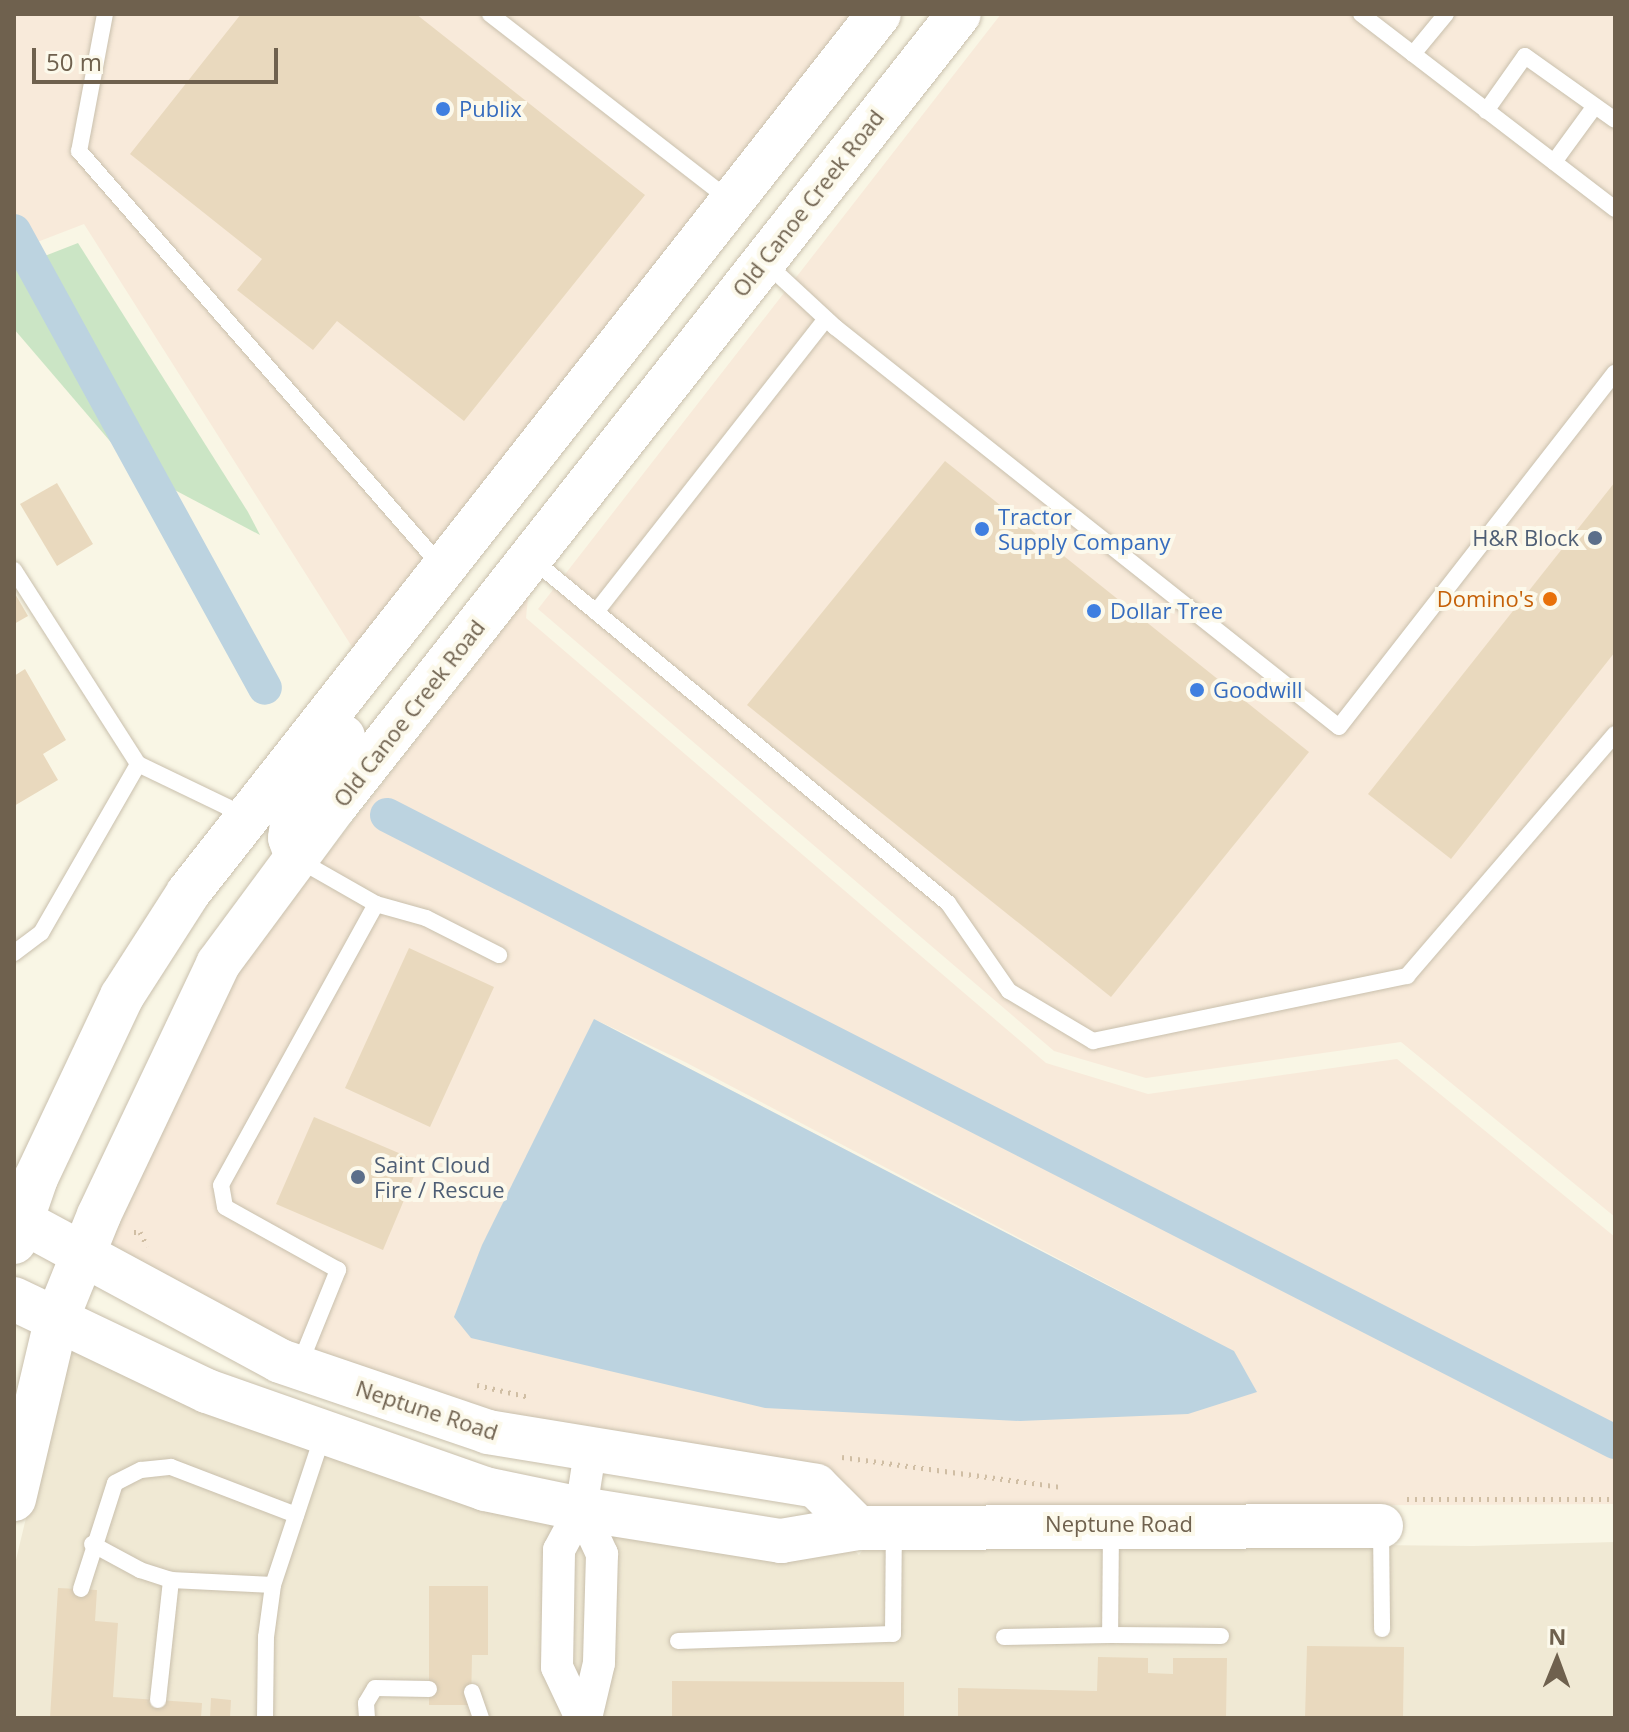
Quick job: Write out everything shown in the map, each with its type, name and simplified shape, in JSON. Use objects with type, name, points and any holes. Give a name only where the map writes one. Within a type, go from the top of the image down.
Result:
[{"type":"main road","points":[[16,1227],[122,996],[188,893],[441,567],[879,14]]},
{"type":"main road","name":"Old Canoe Creek Road","points":[[14,1499],[56,1321],[82,1256],[218,964],[304,848],[698,342],[959,14]]},
{"type":"main road","points":[[762,260],[776,145]]},
{"type":"main road","points":[[698,342],[729,252],[730,200]]},
{"type":"main road","points":[[304,848],[290,838],[294,811],[405,650],[394,627]]},
{"type":"main road","name":"Neptune Road","points":[[16,1227],[82,1256],[298,1367],[488,1432],[590,1452],[816,1486],[876,1528]]},
{"type":"main road","name":"Neptune Road","points":[[14,1299],[207,1391],[485,1489],[581,1509],[781,1541],[876,1528],[1112,1524],[1381,1526]]},
{"type":"street","points":[[584,1718],[557,1667],[559,1550],[581,1509],[590,1452]]},
{"type":"street","points":[[581,1509],[602,1554],[599,1663],[584,1718]]},
{"type":"lane","points":[[105,14],[79,151],[441,567]]},
{"type":"lane","points":[[490,14],[730,200]]},
{"type":"lane","points":[[1361,14],[1615,209]]},
{"type":"lane","points":[[1413,54],[1446,14]]},
{"type":"lane","points":[[1486,111],[1525,56],[1615,120]]},
{"type":"lane","points":[[1554,162],[1595,106]]},
{"type":"lane","points":[[762,260],[826,319],[1339,727],[1615,373]]},
{"type":"lane","points":[[596,612],[826,319]]},
{"type":"lane","points":[[531,558],[948,903],[1009,991],[1093,1041],[1407,976],[1615,734]]},
{"type":"lane","points":[[14,570],[138,764],[255,804]]},
{"type":"lane","points":[[14,953],[41,933],[138,764]]},
{"type":"lane","points":[[304,848],[376,904],[426,918],[499,955]]},
{"type":"lane","points":[[298,1367],[338,1270],[225,1207],[221,1185],[376,904]]},
{"type":"lane","points":[[265,1718],[266,1637],[273,1585],[324,1434]]},
{"type":"lane","points":[[81,1589],[92,1544],[115,1483],[141,1470],[171,1467],[296,1515]]},
{"type":"lane","points":[[1110,1635],[1112,1524]]},
{"type":"lane","points":[[1381,1526],[1382,1629]]},
{"type":"lane","points":[[678,1641],[893,1634],[876,1528]]},
{"type":"lane","points":[[92,1544],[140,1570],[171,1580],[273,1585]]},
{"type":"lane","points":[[158,1700],[171,1580]]},
{"type":"lane","points":[[1004,1637],[1221,1636]]},
{"type":"lane","points":[[367,1718],[366,1703],[375,1688],[429,1689]]},
{"type":"lane","points":[[472,1692],[481,1718]]},
{"type":"path","points":[[131,1232],[140,1232],[156,1256]]},
{"type":"path","points":[[475,1384],[535,1398]]},
{"type":"shaded area","points":[[14,14],[855,14],[354,650],[84,224],[14,251]]},
{"type":"shaded area","points":[[1001,14],[1615,14],[1615,1217],[1401,1042],[1146,1078],[1054,1051],[538,609]]},
{"type":"shaded area","points":[[707,367],[528,597],[526,618],[1046,1063],[1148,1094],[1397,1059],[1615,1237],[1615,1504],[863,1508],[492,1413],[286,1344],[104,1247],[233,975]],"holes":[[[594,1019],[685,1062],[1234,1351]]]},
{"type":"shaded area","points":[[67,1347],[202,1410],[852,1548],[859,1555],[865,1547],[1050,1542],[1473,1546],[1615,1542],[1615,1718],[14,1718],[14,1568]]},
{"type":"green space","points":[[78,243],[260,535],[133,468],[14,329],[14,268]]},
{"type":"water","points":[[594,1019],[1234,1351],[1257,1392],[1188,1414],[1020,1421],[765,1408],[471,1338],[454,1317],[482,1245]]},
{"type":"building","points":[[241,14],[416,14],[645,195],[464,421],[337,321],[313,350],[237,290],[262,259],[130,154]]},
{"type":"building","points":[[945,461],[1309,752],[1111,997],[747,705]]},
{"type":"building","points":[[1615,482],[1615,652],[1451,859],[1368,794]]},
{"type":"building","points":[[57,483],[93,544],[57,566],[20,504]]},
{"type":"building","points":[[14,592],[28,616],[14,624]]},
{"type":"building","points":[[25,669],[66,740],[43,754],[58,780],[14,806],[14,676]]},
{"type":"building","points":[[409,948],[494,987],[430,1127],[345,1088]]},
{"type":"building","points":[[314,1117],[420,1162],[383,1250],[276,1204]]},
{"type":"building","points":[[429,1586],[488,1586],[488,1655],[472,1655],[471,1705],[429,1705]]},
{"type":"building","points":[[58,1588],[97,1590],[95,1621],[118,1623],[113,1697],[202,1703],[201,1718],[50,1718]]},
{"type":"building","points":[[1307,1646],[1404,1647],[1403,1718],[1305,1718]]},
{"type":"building","points":[[1098,1657],[1148,1658],[1148,1673],[1173,1674],[1173,1658],[1227,1658],[1226,1718],[958,1718],[958,1688],[1097,1691]]},
{"type":"building","points":[[672,1681],[904,1682],[904,1718],[672,1718]]},
{"type":"building","points":[[211,1698],[231,1700],[230,1718],[210,1718]]},
{"type":"waterway","points":[[14,231],[265,688]]},
{"type":"waterway","points":[[387,815],[1615,1442]]},
{"type":"place","name":"Publix","points":[[443,109]]},
{"type":"place","name":"Tractor Supply Company","points":[[982,529]]},
{"type":"place","name":"H&R Block","points":[[1595,538]]},
{"type":"place","name":"Domino's","points":[[1550,599]]},
{"type":"place","name":"Dollar Tree","points":[[1094,611]]},
{"type":"place","name":"Goodwill","points":[[1197,690]]},
{"type":"place","name":"Saint Cloud Fire / Rescue","points":[[358,1177]]}]
